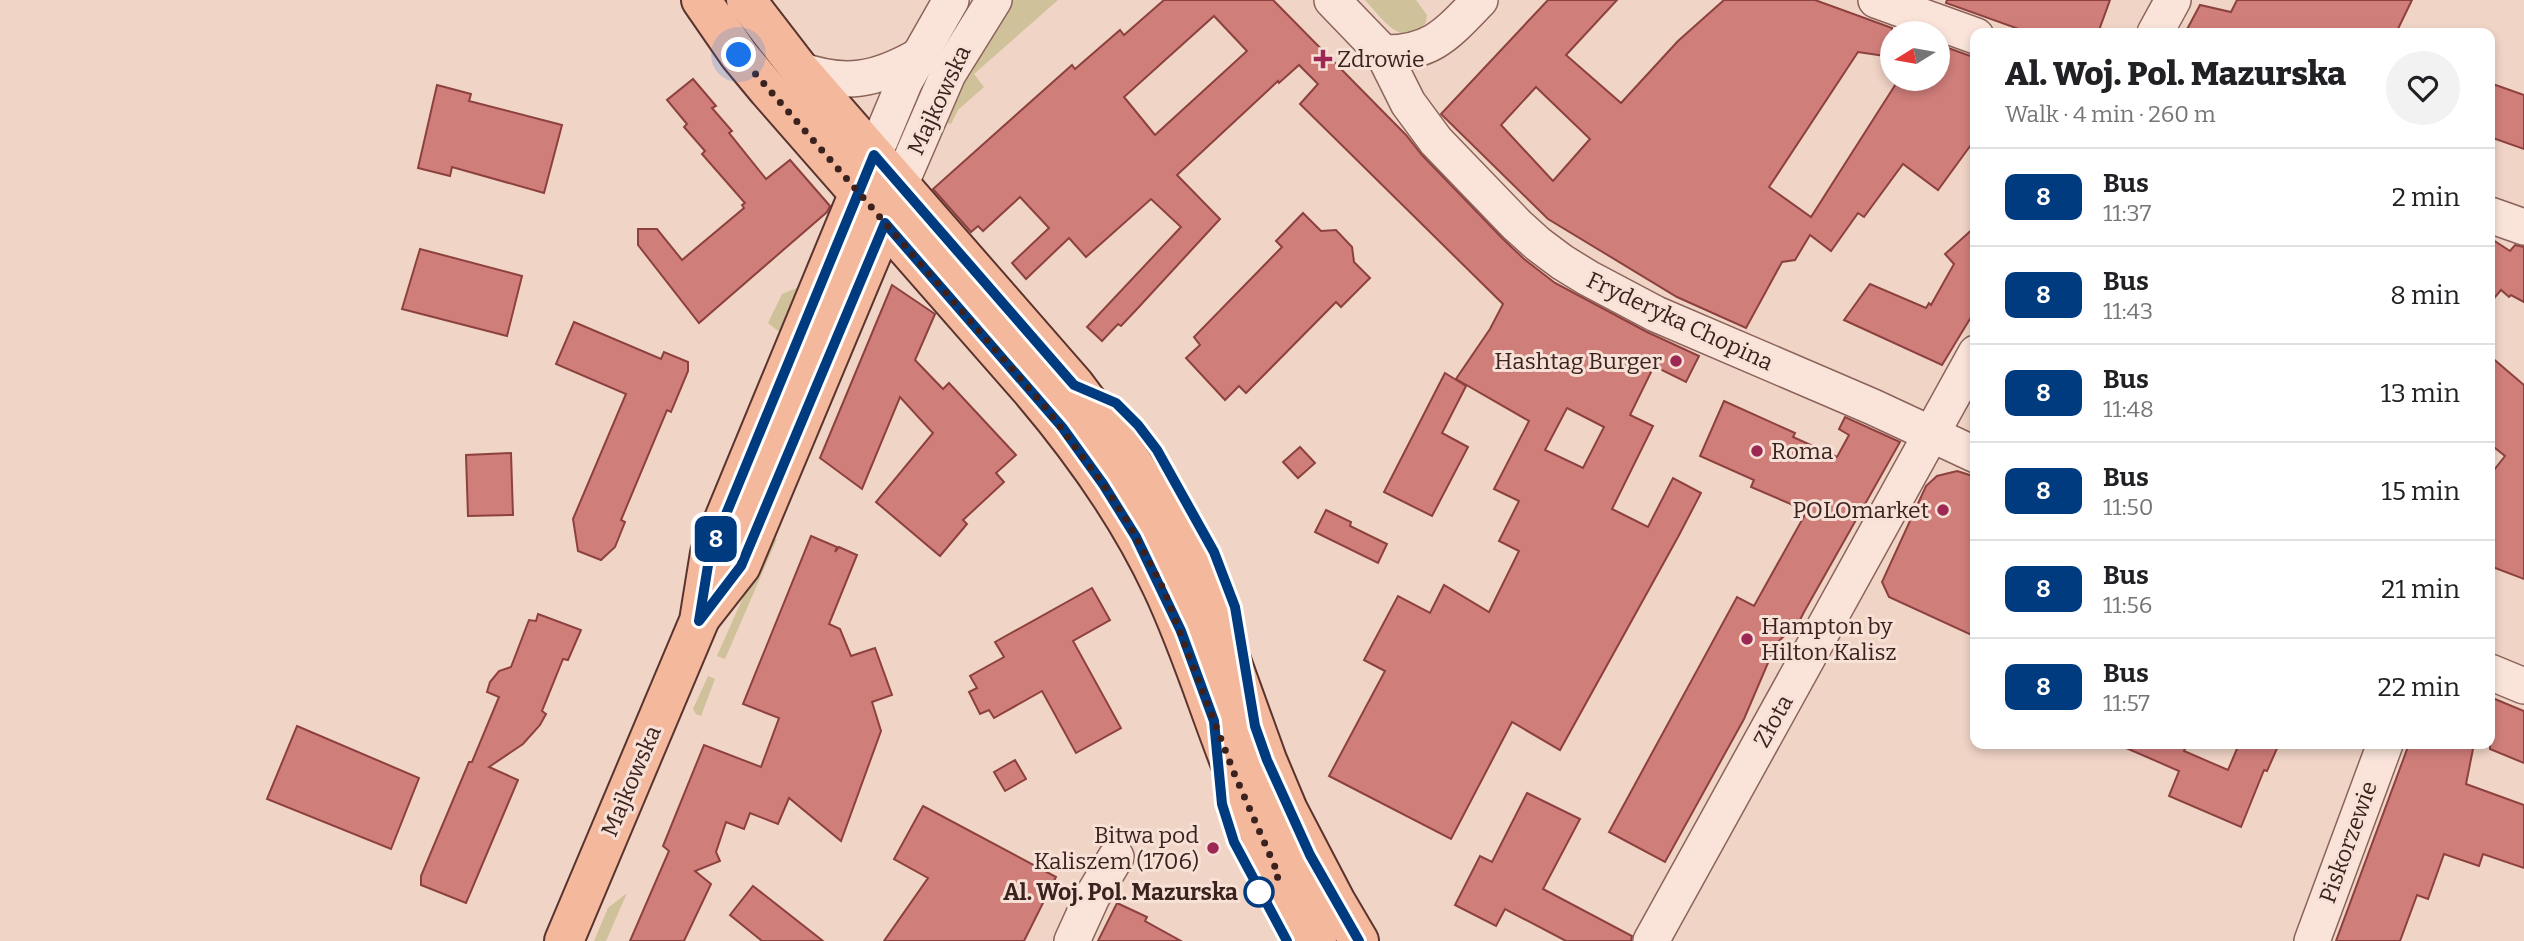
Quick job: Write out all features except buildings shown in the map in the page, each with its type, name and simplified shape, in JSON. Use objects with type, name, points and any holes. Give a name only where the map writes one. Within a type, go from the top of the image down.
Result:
[{"type":"main road","points":[[701,0],[746,64],[1062,427],[1127,521],[1157,577],[1181,631],[1255,826],[1279,876],[1317,941]]},
{"type":"main road","points":[[746,0],[800,70],[1074,385],[1104,422],[1157,501],[1196,573],[1215,616],[1288,810],[1359,941]]},
{"type":"main road","name":"Majkowska","points":[[564,941],[699,621],[710,553],[874,155]]},
{"type":"main road","name":"Majkowska","points":[[699,621],[741,566],[900,185]]},
{"type":"street","name":"Majkowska","points":[[874,155],[889,115],[917,57],[951,0]]},
{"type":"street","name":"Majkowska","points":[[900,185],[948,74],[994,0]]},
{"type":"street","name":"Fryderyka Chopina","points":[[1332,0],[1383,54],[1408,103],[1436,141],[1517,225],[1562,262],[1656,314],[1970,452]]},
{"type":"street","points":[[1383,54],[1416,51],[1431,45],[1480,0]]},
{"type":"street","points":[[1877,0],[1970,34]]},
{"type":"street","points":[[2158,28],[2173,0]]},
{"type":"street","points":[[800,70],[829,79],[859,79],[888,71],[917,57]]},
{"type":"street","points":[[2495,217],[2524,227]]},
{"type":"street","name":"Złota","points":[[1651,941],[1970,365]]},
{"type":"street","points":[[2495,674],[2524,686]]},
{"type":"street","name":"Piskorzewie","points":[[2312,941],[2383,749]]},
{"type":"street","points":[[1072,941],[1116,857]]},
{"type":"shaded area","points":[[1012,0],[1058,0],[974,74],[984,87],[958,110],[951,124],[944,122],[952,102],[1002,12]]},
{"type":"shaded area","points":[[1365,0],[1416,0],[1427,15],[1426,22],[1409,34],[1401,33],[1386,23]]},
{"type":"shaded area","points":[[804,285],[785,329],[778,331],[768,323],[782,294]]},
{"type":"shaded area","points":[[777,539],[725,659],[717,656],[768,541]]},
{"type":"shaded area","points":[[708,676],[715,679],[701,716],[693,709]]},
{"type":"shaded area","points":[[627,893],[606,941],[594,941],[608,908]]},
{"type":"bus line","name":"8","points":[[1287,941],[1234,842],[1222,804],[1214,721],[1181,631],[1146,554],[1103,484],[1062,427],[885,223],[741,566],[699,621],[710,553],[874,155],[1074,385],[1116,403],[1138,425],[1157,450],[1214,552],[1227,581],[1235,607],[1255,726],[1267,760],[1310,855],[1359,941]]},
{"type":"place","name":"Zdrowie","points":[[1323,59]]},
{"type":"place","name":"Hashtag Burger","points":[[1676,361]]},
{"type":"place","name":"Roma","points":[[1757,451]]},
{"type":"place","name":"POLOmarket","points":[[1943,510]]},
{"type":"place","name":"Hampton by Hilton Kalisz","points":[[1747,639]]},
{"type":"place","name":"Bitwa pod Kaliszem (1706)","points":[[1213,848]]},
{"type":"place","name":"Al. Woj. Pol. Mazurska","points":[[1259,892]]},
{"type":"route","points":[[739,55],[1062,427],[1127,521],[1163,588],[1255,826],[1279,876],[1259,892]]}]
